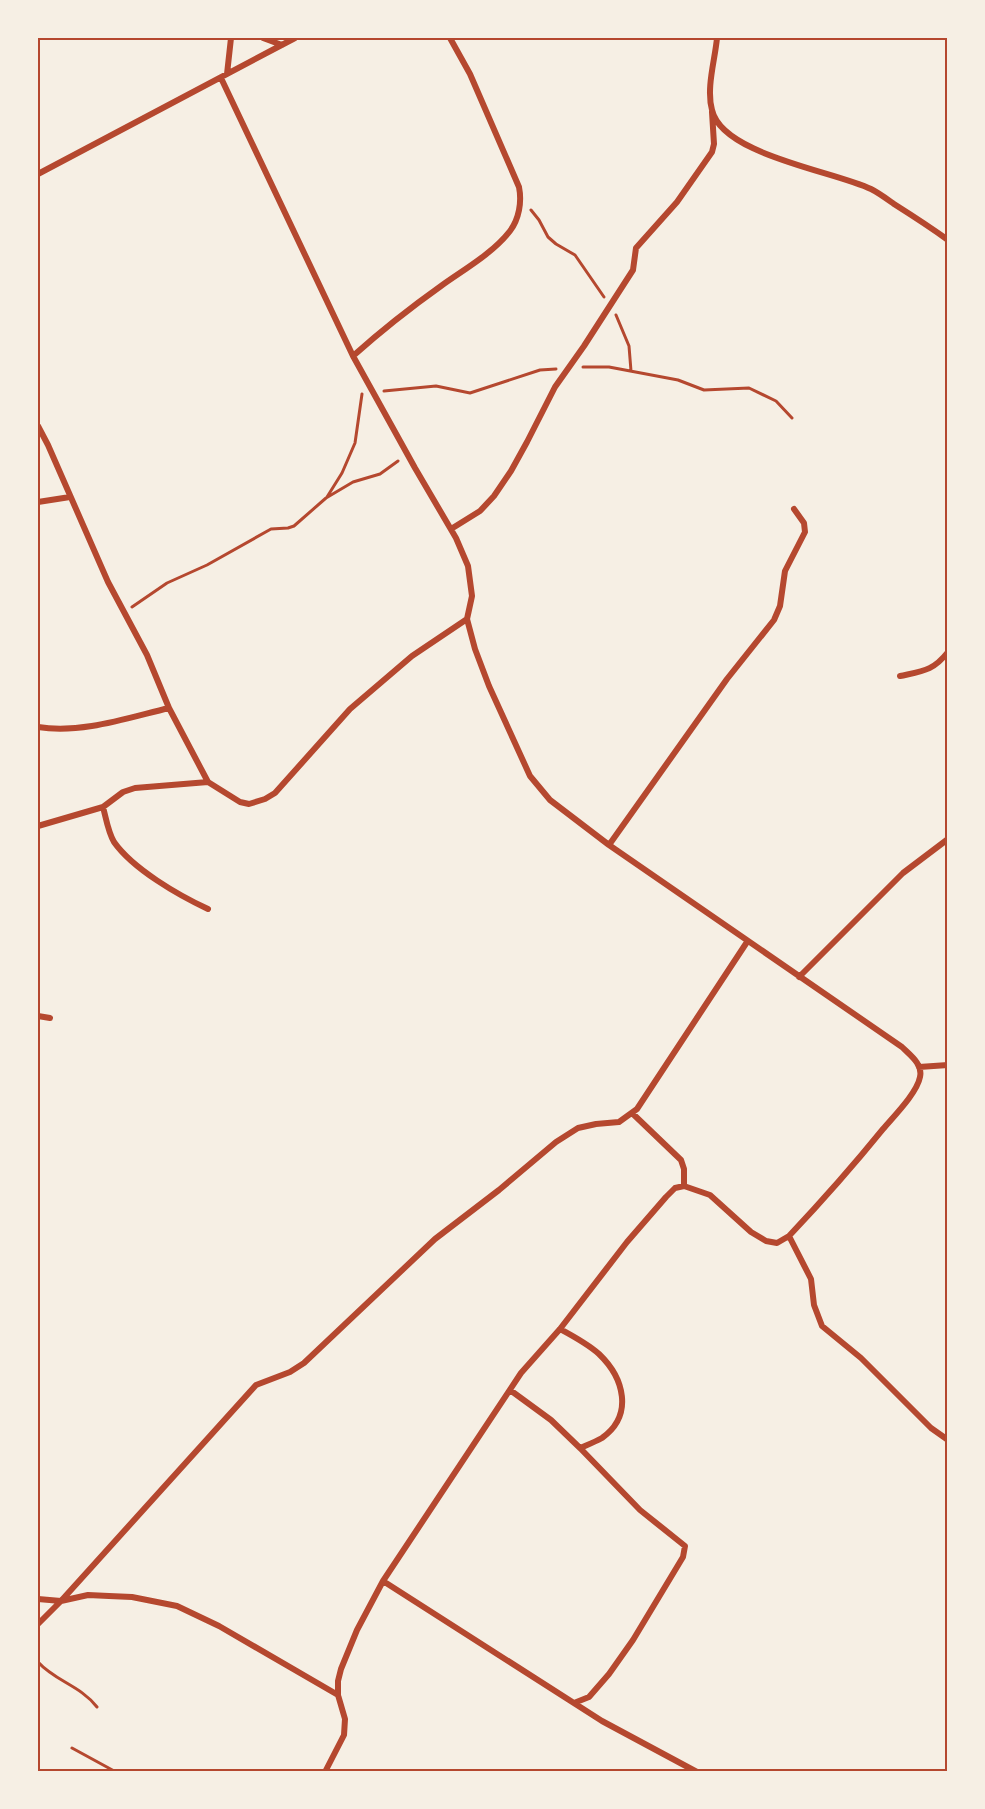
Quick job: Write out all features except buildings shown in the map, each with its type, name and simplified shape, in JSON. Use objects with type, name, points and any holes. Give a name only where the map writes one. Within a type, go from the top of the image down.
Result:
[{"type":"street","points":[[231,38],[224,76],[353,356],[451,529],[468,566],[472,596],[467,619],[475,649],[530,777],[550,800],[609,846],[902,1047],[919,1067],[921,1075],[897,1113],[789,1236],[777,1243],[766,1241],[751,1232],[710,1195],[684,1186],[675,1188],[627,1242],[560,1329],[521,1373],[383,1581],[357,1630],[338,1681],[338,1695],[345,1719],[344,1735],[325,1772]]},
{"type":"street","points":[[264,38],[282,45]]},
{"type":"street","points":[[38,174],[295,38]]},
{"type":"street","points":[[353,356],[397,318],[487,252],[510,231],[519,213],[522,199],[519,187],[470,74],[450,38]]},
{"type":"street","points":[[451,529],[480,511],[494,496],[511,471],[555,387],[633,270],[636,248],[677,202],[712,152],[714,144],[711,84],[717,38]]},
{"type":"street","points":[[712,112],[721,126],[735,140],[790,163],[831,174],[873,190],[948,240]]},
{"type":"street","points":[[38,426],[108,582],[147,655],[169,708],[208,782],[240,802],[249,804],[275,793],[350,710],[412,656],[467,619]]},
{"type":"street","points":[[38,502],[70,497]]},
{"type":"street","points":[[609,846],[727,679],[774,620],[780,606],[785,571],[805,532],[804,523],[794,509]]},
{"type":"street","points":[[900,676],[930,669],[939,664],[948,652]]},
{"type":"street","points":[[38,727],[49,729],[92,726],[169,708]]},
{"type":"street","points":[[38,826],[103,807],[130,789],[208,782]]},
{"type":"street","points":[[103,807],[114,841],[127,857],[188,899],[208,909]]},
{"type":"street","points":[[799,976],[903,873],[948,839]]},
{"type":"street","points":[[38,1624],[256,1385],[290,1372],[304,1363],[435,1239],[556,1142],[578,1128],[619,1122],[632,1113],[747,942]]},
{"type":"street","points":[[38,1016],[50,1018]]},
{"type":"street","points":[[919,1067],[948,1065]]},
{"type":"street","points":[[632,1113],[681,1160],[684,1169],[684,1186]]},
{"type":"street","points":[[789,1236],[811,1279],[814,1305],[822,1326],[861,1358],[932,1428],[948,1440]]},
{"type":"street","points":[[560,1329],[597,1352],[611,1366],[622,1391],[623,1406],[621,1415],[615,1424],[602,1438],[580,1448]]},
{"type":"street","points":[[510,1390],[551,1420],[640,1510],[683,1543],[686,1550],[633,1640],[609,1674],[589,1697],[574,1703]]},
{"type":"street","points":[[383,1581],[611,1726],[697,1772]]},
{"type":"street","points":[[38,1599],[61,1601],[88,1595],[132,1597],[177,1606],[219,1626],[338,1695]]},
{"type":"path","points":[[522,199],[539,219],[548,237],[575,255],[619,320],[629,346],[631,371]]},
{"type":"path","points":[[373,392],[436,386],[470,393],[540,370],[609,366],[678,380],[704,390],[748,388],[776,401],[792,418]]},
{"type":"path","points":[[326,498],[342,473],[355,443],[364,378]]},
{"type":"path","points":[[124,612],[167,583],[207,565],[271,529],[294,526],[326,498],[353,482],[380,474],[407,454]]},
{"type":"path","points":[[38,1662],[60,1679],[85,1693],[97,1707]]},
{"type":"path","points":[[72,1748],[116,1772]]}]
